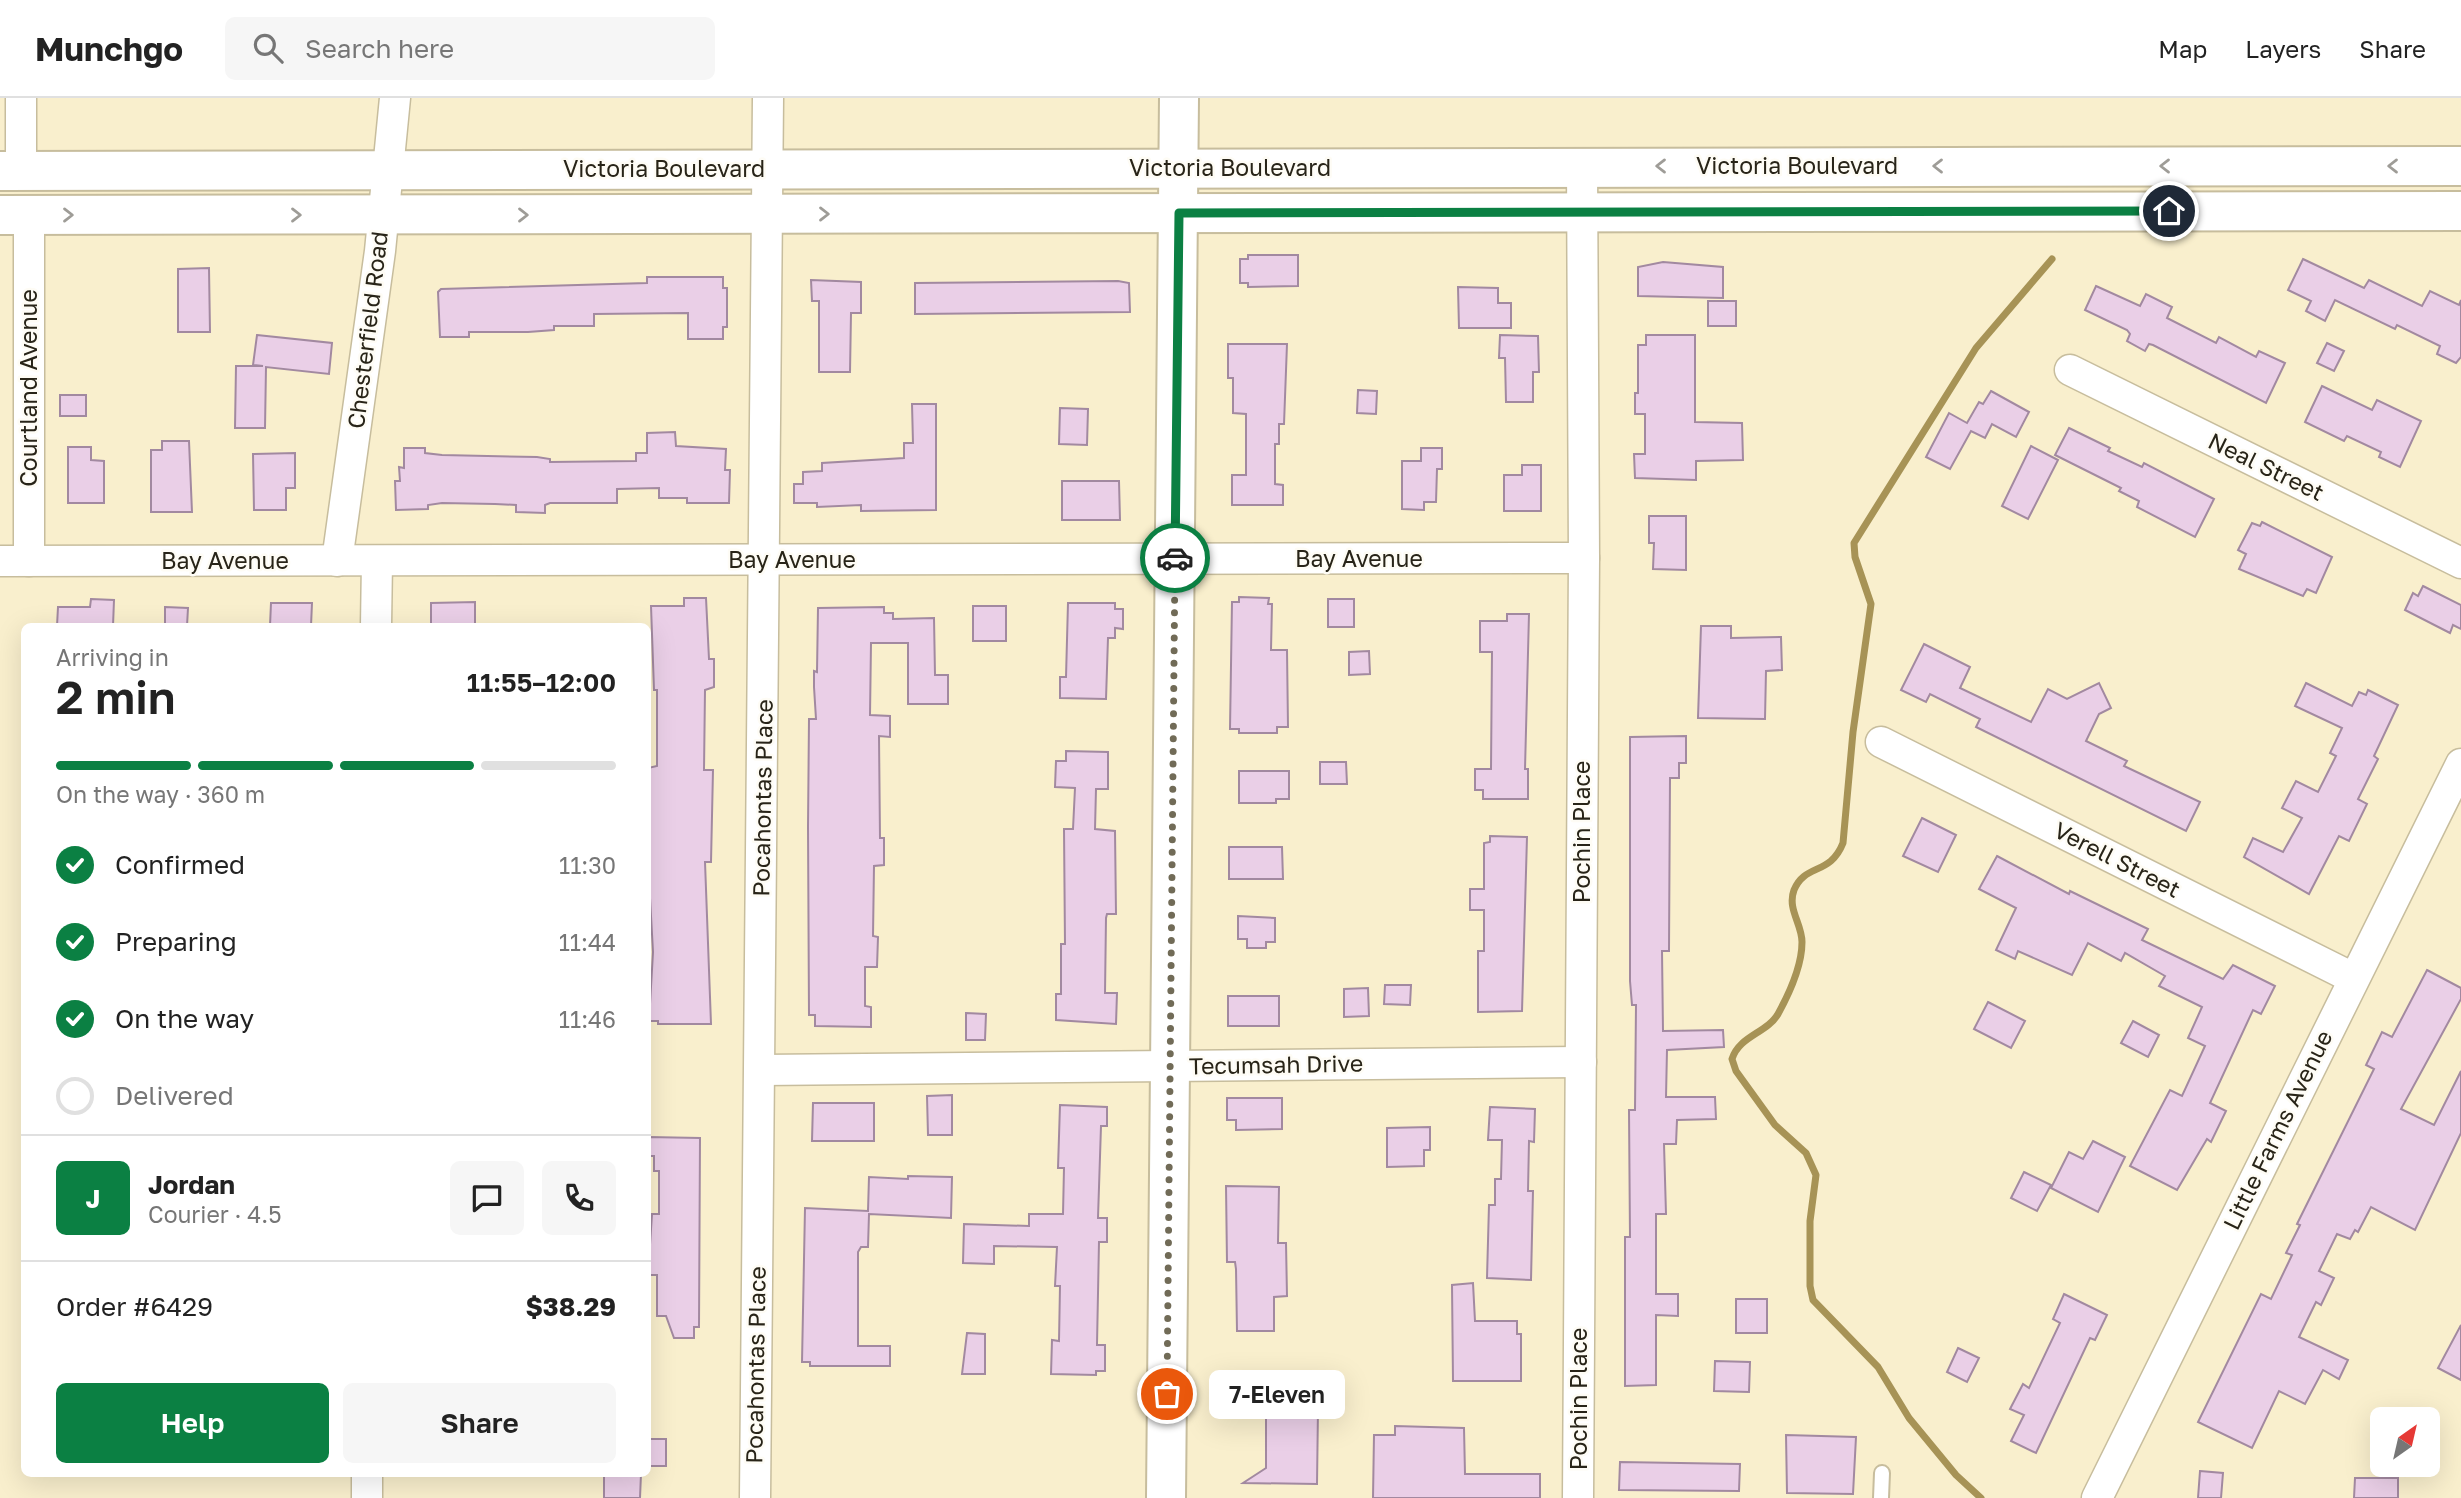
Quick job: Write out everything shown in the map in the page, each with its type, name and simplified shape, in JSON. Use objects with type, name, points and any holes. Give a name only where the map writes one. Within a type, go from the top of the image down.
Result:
[{"type":"main road","points":[[1166,1498],[1179,98]]},
{"type":"main road","name":"Victoria Boulevard","points":[[10,171],[2461,166]]},
{"type":"main road","name":"Victoria Boulevard","points":[[15,215],[2461,211]]},
{"type":"street","points":[[10,171],[21,98]]},
{"type":"street","name":"Chesterfield Road","points":[[338,561],[383,215],[395,98]]},
{"type":"street","name":"Pocahontas Place","points":[[755,1498],[766,560],[768,98]]},
{"type":"street","name":"Pochin Place","points":[[1578,1498],[1584,558],[1582,166]]},
{"type":"street","name":"Courtland Avenue","points":[[15,215],[15,561]]},
{"type":"street","name":"Neal Street","points":[[2070,370],[2461,563]]},
{"type":"street","name":"Bay Avenue","points":[[15,561],[1584,558]]},
{"type":"street","points":[[376,623],[377,561]]},
{"type":"street","name":"Verell Street","points":[[1881,742],[2353,978]]},
{"type":"street","name":"Little Farms Avenue","points":[[2097,1498],[2461,764]]},
{"type":"street","name":"Tecumsah Drive","points":[[760,1070],[1581,1062]]},
{"type":"street","points":[[367,1477],[367,1498]]},
{"type":"lane","points":[[1881,1498],[1882,1473]]},
{"type":"building","points":[[1248,255],[1298,255],[1298,286],[1248,287],[1248,283],[1240,283],[1240,259],[1248,259]]},
{"type":"building","points":[[2303,259],[2364,288],[2369,280],[2422,306],[2430,291],[2459,305],[2461,300],[2461,357],[2456,363],[2437,354],[2440,346],[2397,325],[2395,329],[2335,300],[2325,321],[2306,311],[2311,301],[2288,290]]},
{"type":"building","points":[[1663,262],[1723,267],[1723,298],[1638,296],[1638,267]]},
{"type":"building","points":[[209,268],[210,332],[178,332],[178,269]]},
{"type":"building","points":[[647,277],[723,277],[723,288],[727,288],[727,327],[723,327],[723,339],[688,339],[688,313],[594,314],[594,326],[554,326],[554,330],[528,332],[469,332],[469,337],[440,337],[438,292],[441,289],[647,283]]},
{"type":"building","points":[[811,280],[861,282],[861,313],[851,313],[850,372],[819,372],[819,301],[812,301]]},
{"type":"building","points":[[915,283],[1129,283],[1130,312],[915,314]]},
{"type":"building","points":[[2096,286],[2140,306],[2146,294],[2172,307],[2167,318],[2216,343],[2219,337],[2256,357],[2259,351],[2285,363],[2266,403],[2153,345],[2149,344],[2145,351],[2127,341],[2130,334],[2127,330],[2085,310]]},
{"type":"building","points":[[1458,287],[1498,288],[1498,303],[1511,303],[1511,328],[1459,328]]},
{"type":"building","points":[[1708,301],[1736,301],[1736,326],[1708,326]]},
{"type":"building","points":[[257,335],[332,343],[329,374],[266,367],[265,428],[235,428],[236,366],[263,366],[253,365]]},
{"type":"building","points":[[1500,335],[1538,336],[1539,372],[1533,372],[1533,402],[1506,402],[1505,358],[1499,358]]},
{"type":"building","points":[[1646,335],[1695,335],[1695,422],[1742,423],[1743,460],[1696,461],[1696,480],[1635,478],[1634,454],[1645,454],[1645,414],[1635,414],[1635,393],[1638,393],[1638,345],[1646,345]]},
{"type":"building","points":[[2327,343],[2344,351],[2334,371],[2317,363]]},
{"type":"building","points":[[1228,344],[1287,344],[1284,424],[1279,424],[1279,444],[1275,444],[1275,484],[1283,485],[1283,505],[1232,505],[1232,475],[1246,475],[1246,414],[1233,413],[1233,378],[1228,378]]},
{"type":"building","points":[[2322,386],[2372,410],[2377,400],[2421,421],[2400,467],[2379,457],[2381,452],[2347,436],[2344,441],[2305,422]]},
{"type":"building","points":[[1358,390],[1377,391],[1376,414],[1357,413]]},
{"type":"building","points":[[1991,391],[2029,412],[2016,437],[1992,424],[1985,438],[1971,431],[1950,469],[1926,457],[1949,413],[1967,423],[1979,402],[1983,404]]},
{"type":"building","points":[[60,395],[86,395],[86,416],[60,416]]},
{"type":"building","points":[[912,404],[936,404],[936,510],[861,511],[861,505],[817,507],[817,503],[794,503],[794,484],[803,484],[803,472],[822,471],[822,463],[904,458],[904,443],[913,443]]},
{"type":"building","points":[[1060,408],[1088,409],[1087,445],[1059,444]]},
{"type":"building","points":[[2069,428],[2110,448],[2108,451],[2142,467],[2144,463],[2214,499],[2195,537],[2137,507],[2139,501],[2119,491],[2121,488],[2055,455]]},
{"type":"building","points":[[675,432],[676,446],[726,449],[725,470],[730,470],[729,503],[687,503],[687,498],[659,498],[659,488],[617,489],[617,503],[550,503],[545,505],[545,513],[516,512],[516,505],[495,504],[442,503],[428,505],[428,509],[396,510],[395,481],[400,481],[399,467],[404,468],[404,448],[425,448],[425,453],[442,455],[537,457],[550,459],[550,462],[636,461],[636,453],[647,453],[647,433]]},
{"type":"building","points":[[162,441],[189,441],[192,512],[151,512],[151,450],[162,450]]},
{"type":"building","points":[[2031,446],[2058,460],[2028,519],[2002,506]]},
{"type":"building","points":[[68,447],[91,447],[91,460],[104,461],[104,503],[68,503]]},
{"type":"building","points":[[1421,448],[1442,448],[1442,469],[1437,469],[1436,502],[1424,502],[1424,510],[1402,509],[1402,461],[1421,461]]},
{"type":"building","points":[[295,453],[295,488],[286,488],[286,510],[254,510],[253,454]]},
{"type":"building","points":[[1522,465],[1541,465],[1541,511],[1504,511],[1504,475],[1522,475]]},
{"type":"building","points":[[1062,481],[1119,481],[1120,520],[1062,520]]},
{"type":"building","points":[[1649,516],[1686,516],[1686,570],[1653,569],[1654,543],[1649,543]]},
{"type":"building","points":[[2262,522],[2332,557],[2316,593],[2307,589],[2303,596],[2239,569],[2246,554],[2238,550],[2252,523],[2260,526]]},
{"type":"building","points":[[2423,586],[2461,605],[2461,629],[2453,625],[2450,633],[2405,610],[2413,593],[2418,596]]},
{"type":"building","points":[[1239,597],[1269,598],[1268,604],[1272,604],[1271,650],[1287,650],[1288,727],[1277,727],[1277,733],[1239,733],[1239,729],[1230,729],[1232,602],[1239,602]]},
{"type":"building","points":[[684,598],[706,598],[709,659],[714,659],[714,687],[705,690],[704,770],[713,770],[711,862],[705,862],[711,1024],[658,1024],[658,1021],[651,1021],[651,767],[657,766],[657,690],[654,690],[651,606],[684,606]]},
{"type":"building","points":[[91,599],[114,600],[113,623],[57,623],[58,607],[90,607]]},
{"type":"building","points":[[1328,599],[1354,599],[1354,627],[1328,627]]},
{"type":"building","points":[[475,602],[475,623],[431,623],[431,603]]},
{"type":"building","points":[[271,603],[312,603],[311,623],[270,623]]},
{"type":"building","points":[[1068,603],[1115,603],[1115,609],[1123,609],[1123,629],[1115,628],[1115,638],[1108,638],[1106,699],[1060,698],[1060,677],[1066,677]]},
{"type":"building","points":[[973,606],[1006,606],[1006,641],[973,641]]},
{"type":"building","points":[[165,607],[188,608],[187,623],[165,623]]},
{"type":"building","points":[[884,607],[884,613],[893,613],[893,619],[934,618],[935,675],[948,675],[948,704],[908,704],[908,643],[871,643],[870,715],[890,716],[890,737],[879,736],[880,838],[884,838],[884,865],[874,866],[873,936],[878,937],[877,967],[865,967],[865,1006],[871,1007],[871,1027],[815,1026],[815,1015],[809,1015],[808,827],[809,719],[816,719],[814,671],[817,672],[818,608]]},
{"type":"building","points":[[1507,614],[1529,614],[1525,769],[1528,769],[1528,799],[1483,799],[1483,790],[1475,790],[1475,769],[1491,769],[1492,652],[1480,652],[1480,621],[1507,621]]},
{"type":"building","points":[[1701,626],[1731,626],[1731,638],[1781,637],[1782,670],[1766,671],[1765,719],[1698,718]]},
{"type":"building","points":[[1924,644],[1970,667],[1960,688],[2031,722],[2048,689],[2067,699],[2099,683],[2111,708],[2099,714],[2086,741],[2127,761],[2124,766],[2200,802],[2186,831],[1976,727],[1980,719],[1930,694],[1926,702],[1901,690]]},
{"type":"building","points":[[1369,651],[1370,674],[1349,675],[1349,652]]},
{"type":"building","points":[[2306,683],[2352,706],[2359,692],[2366,695],[2368,690],[2398,705],[2374,756],[2378,759],[2358,799],[2367,804],[2349,841],[2339,836],[2309,894],[2244,857],[2253,838],[2283,852],[2302,818],[2282,808],[2296,781],[2318,792],[2336,756],[2330,753],[2342,728],[2295,706]]},
{"type":"building","points":[[1686,736],[1686,763],[1679,763],[1679,778],[1670,778],[1669,951],[1662,951],[1663,1031],[1723,1030],[1724,1047],[1667,1050],[1666,1097],[1715,1097],[1716,1119],[1677,1120],[1676,1144],[1664,1144],[1666,1214],[1656,1214],[1656,1294],[1678,1294],[1678,1316],[1656,1315],[1656,1385],[1625,1386],[1625,1237],[1630,1237],[1629,1110],[1635,1110],[1636,1005],[1632,1005],[1630,981],[1630,737]]},
{"type":"building","points":[[1066,751],[1108,752],[1108,789],[1096,789],[1095,829],[1115,831],[1116,914],[1107,914],[1106,918],[1105,993],[1117,993],[1116,1024],[1056,1020],[1056,994],[1061,994],[1061,944],[1065,944],[1064,829],[1073,829],[1075,788],[1055,787],[1056,761],[1066,761]]},
{"type":"building","points":[[1320,762],[1346,762],[1347,784],[1320,784]]},
{"type":"building","points":[[1239,771],[1289,771],[1289,799],[1276,799],[1276,803],[1239,803]]},
{"type":"building","points":[[1922,818],[1956,835],[1938,872],[1903,856]]},
{"type":"building","points":[[1490,836],[1527,837],[1522,1011],[1478,1012],[1478,951],[1484,951],[1484,910],[1470,910],[1470,889],[1484,889],[1484,843],[1490,842]]},
{"type":"building","points":[[1229,847],[1282,847],[1283,879],[1229,879]]},
{"type":"building","points":[[1997,856],[2069,894],[2070,891],[2148,929],[2142,940],[2223,979],[2233,965],[2275,986],[2261,1014],[2253,1010],[2210,1103],[2226,1111],[2211,1142],[2207,1139],[2177,1190],[2130,1166],[2170,1090],[2182,1096],[2205,1046],[2188,1038],[2202,1007],[2159,986],[2165,976],[2125,953],[2121,961],[2088,943],[2072,975],[2018,951],[2015,959],[1996,950],[2016,908],[1979,889]]},
{"type":"building","points":[[1238,916],[1275,918],[1275,942],[1266,942],[1266,948],[1247,948],[1247,939],[1238,939]]},
{"type":"building","points":[[2427,970],[2461,988],[2461,999],[2401,1109],[2434,1125],[2461,1071],[2461,1133],[2415,1230],[2371,1207],[2358,1232],[2355,1230],[2350,1239],[2337,1234],[2319,1271],[2334,1278],[2321,1305],[2316,1302],[2299,1337],[2348,1360],[2339,1379],[2323,1370],[2305,1404],[2279,1391],[2252,1448],[2198,1422],[2261,1294],[2271,1299],[2292,1255],[2286,1253],[2300,1225],[2297,1224],[2374,1069],[2366,1065],[2382,1032],[2392,1037]]},
{"type":"building","points":[[1385,985],[1411,985],[1410,1005],[1384,1004]]},
{"type":"building","points":[[1368,988],[1369,1016],[1344,1017],[1344,989]]},
{"type":"building","points":[[1228,996],[1279,996],[1279,1026],[1228,1026]]},
{"type":"building","points":[[1988,1002],[2025,1021],[2011,1048],[1974,1029]]},
{"type":"building","points":[[966,1013],[986,1014],[985,1040],[966,1040]]},
{"type":"building","points":[[2133,1021],[2159,1035],[2148,1057],[2121,1043]]},
{"type":"building","points":[[952,1095],[952,1135],[928,1135],[927,1096]]},
{"type":"building","points":[[1227,1098],[1282,1098],[1282,1129],[1236,1130],[1236,1120],[1227,1120]]},
{"type":"building","points":[[813,1103],[874,1103],[874,1141],[812,1141]]},
{"type":"building","points":[[1060,1105],[1107,1107],[1107,1126],[1101,1126],[1098,1218],[1107,1218],[1107,1242],[1099,1242],[1097,1345],[1105,1345],[1105,1371],[1096,1371],[1096,1375],[1051,1374],[1052,1340],[1059,1341],[1060,1286],[1055,1286],[1057,1247],[994,1246],[994,1264],[963,1263],[964,1224],[1029,1226],[1029,1214],[1063,1214],[1064,1168],[1058,1168]]},
{"type":"building","points":[[1490,1107],[1535,1109],[1534,1142],[1529,1141],[1528,1191],[1533,1191],[1531,1280],[1487,1278],[1489,1205],[1495,1205],[1495,1179],[1501,1179],[1502,1140],[1488,1140]]},
{"type":"building","points":[[1430,1127],[1430,1150],[1424,1150],[1424,1166],[1387,1167],[1387,1128]]},
{"type":"building","points":[[651,1137],[700,1138],[699,1327],[694,1327],[694,1338],[674,1338],[666,1316],[657,1316],[657,1275],[651,1275],[652,1214],[659,1214],[659,1171],[654,1171],[654,1156],[651,1156]]},
{"type":"building","points":[[2093,1141],[2125,1157],[2098,1212],[2051,1188],[2069,1152],[2083,1159]]},
{"type":"building","points":[[2024,1172],[2051,1185],[2037,1211],[2011,1198]]},
{"type":"building","points":[[908,1176],[952,1177],[951,1218],[869,1214],[868,1247],[861,1247],[858,1252],[858,1346],[890,1346],[890,1366],[810,1366],[810,1362],[802,1362],[805,1208],[868,1211],[869,1177],[908,1179]]},
{"type":"building","points":[[1226,1186],[1279,1187],[1278,1243],[1286,1243],[1287,1296],[1274,1297],[1274,1331],[1237,1331],[1235,1262],[1227,1262]]},
{"type":"building","points":[[1473,1283],[1475,1321],[1517,1321],[1517,1334],[1521,1334],[1521,1381],[1453,1381],[1452,1285]]},
{"type":"building","points":[[2064,1294],[2107,1315],[2095,1340],[2090,1338],[2036,1453],[2011,1441],[2024,1415],[2010,1409],[2023,1384],[2029,1388],[2060,1323],[2053,1319]]},
{"type":"building","points":[[1736,1299],[1767,1299],[1767,1333],[1736,1333]]},
{"type":"building","points":[[2461,1325],[2461,1380],[2438,1368]]},
{"type":"building","points":[[967,1333],[985,1334],[985,1374],[962,1374]]},
{"type":"building","points":[[1958,1348],[1979,1358],[1967,1382],[1947,1372]]},
{"type":"building","points":[[1715,1361],[1750,1362],[1749,1392],[1714,1391]]},
{"type":"building","points":[[1270,1408],[1318,1408],[1317,1484],[1243,1483],[1266,1468],[1266,1415],[1270,1415]]},
{"type":"building","points":[[1395,1426],[1464,1428],[1465,1474],[1540,1474],[1540,1498],[1373,1498],[1374,1435],[1395,1435]]},
{"type":"building","points":[[1786,1435],[1856,1437],[1853,1494],[1787,1493]]},
{"type":"building","points":[[651,1439],[666,1439],[666,1466],[651,1466]]},
{"type":"building","points":[[1620,1462],[1740,1464],[1739,1491],[1619,1490]]},
{"type":"building","points":[[2200,1471],[2223,1473],[2221,1498],[2198,1498]]},
{"type":"building","points":[[604,1477],[641,1477],[640,1498],[604,1498]]},
{"type":"building","points":[[2355,1478],[2398,1478],[2398,1498],[2354,1498]]},
{"type":"waterway","points":[[1981,1498],[1956,1475],[1909,1418],[1878,1367],[1813,1300],[1810,1286],[1810,1221],[1816,1175],[1806,1153],[1775,1125],[1736,1071],[1732,1059],[1741,1045],[1767,1026],[1778,1014],[1794,979],[1802,942],[1792,904],[1794,890],[1804,876],[1831,860],[1843,843],[1853,732],[1871,604],[1855,557],[1854,543],[1976,348],[2052,259]]},
{"type":"way so far","points":[[1167,1394],[1175,558]]},
{"type":"place","name":"7-Eleven","points":[[1167,1394]]},
{"type":"route","points":[[1175,558],[1179,213],[2169,211]]}]
